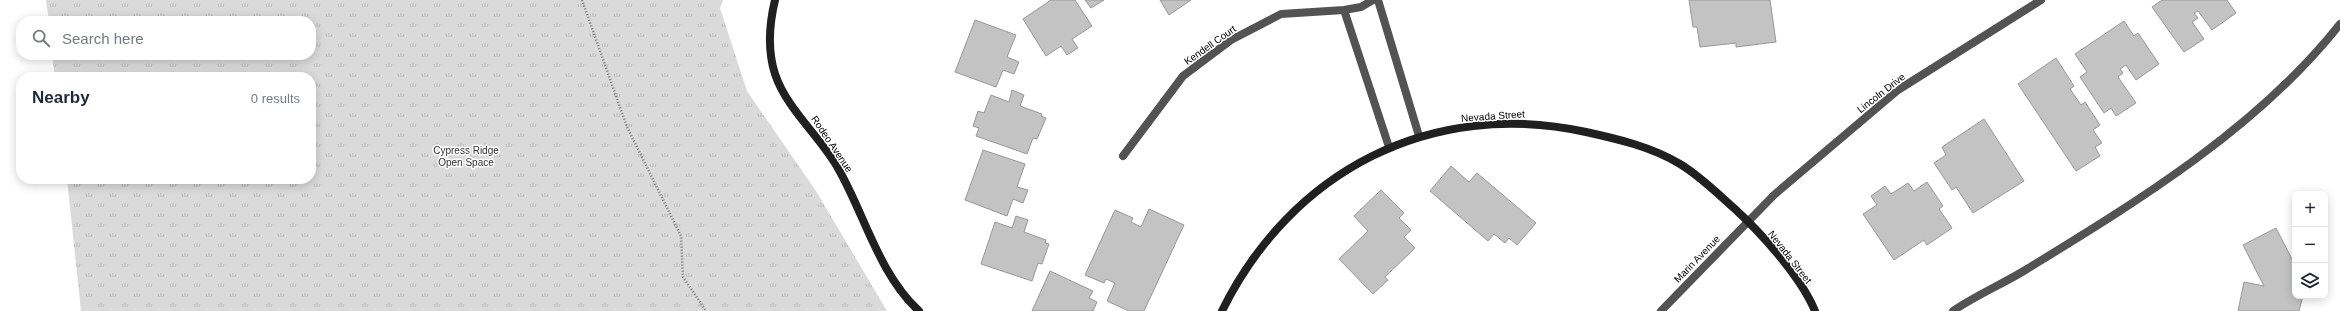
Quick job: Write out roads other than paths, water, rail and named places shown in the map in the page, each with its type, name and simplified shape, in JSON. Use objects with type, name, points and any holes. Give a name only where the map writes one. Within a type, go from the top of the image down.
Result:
[{"type":"street","name":"Rodeo Avenue","points":[[774,0],[769,49],[775,76],[790,102],[839,169],[888,273],[908,301],[919,311]]},
{"type":"street","name":"Kendell Court","points":[[1123,156],[1183,76],[1231,40],[1281,14],[1344,10],[1361,7],[1373,0]]},
{"type":"street","points":[[1378,0],[1419,136]]},
{"type":"street","name":"Lincoln Drive","points":[[1747,221],[1774,195],[1898,90],[2041,0]]},
{"type":"street","points":[[1344,10],[1389,148]]},
{"type":"street","points":[[1953,311],[2026,270],[2186,168],[2276,92],[2340,24]]},
{"type":"street","name":"Nevada Street","points":[[1222,311],[1232,291],[1265,241],[1295,209],[1334,178],[1389,148],[1419,136],[1449,129],[1511,123],[1552,124],[1626,141],[1680,164],[1747,221],[1771,247],[1797,282],[1815,311]]},
{"type":"street","name":"Marin Avenue","points":[[1662,311],[1747,221]]},
{"type":"park label","name":"Cypress Ridge Open Space","points":[[466,156]]}]
